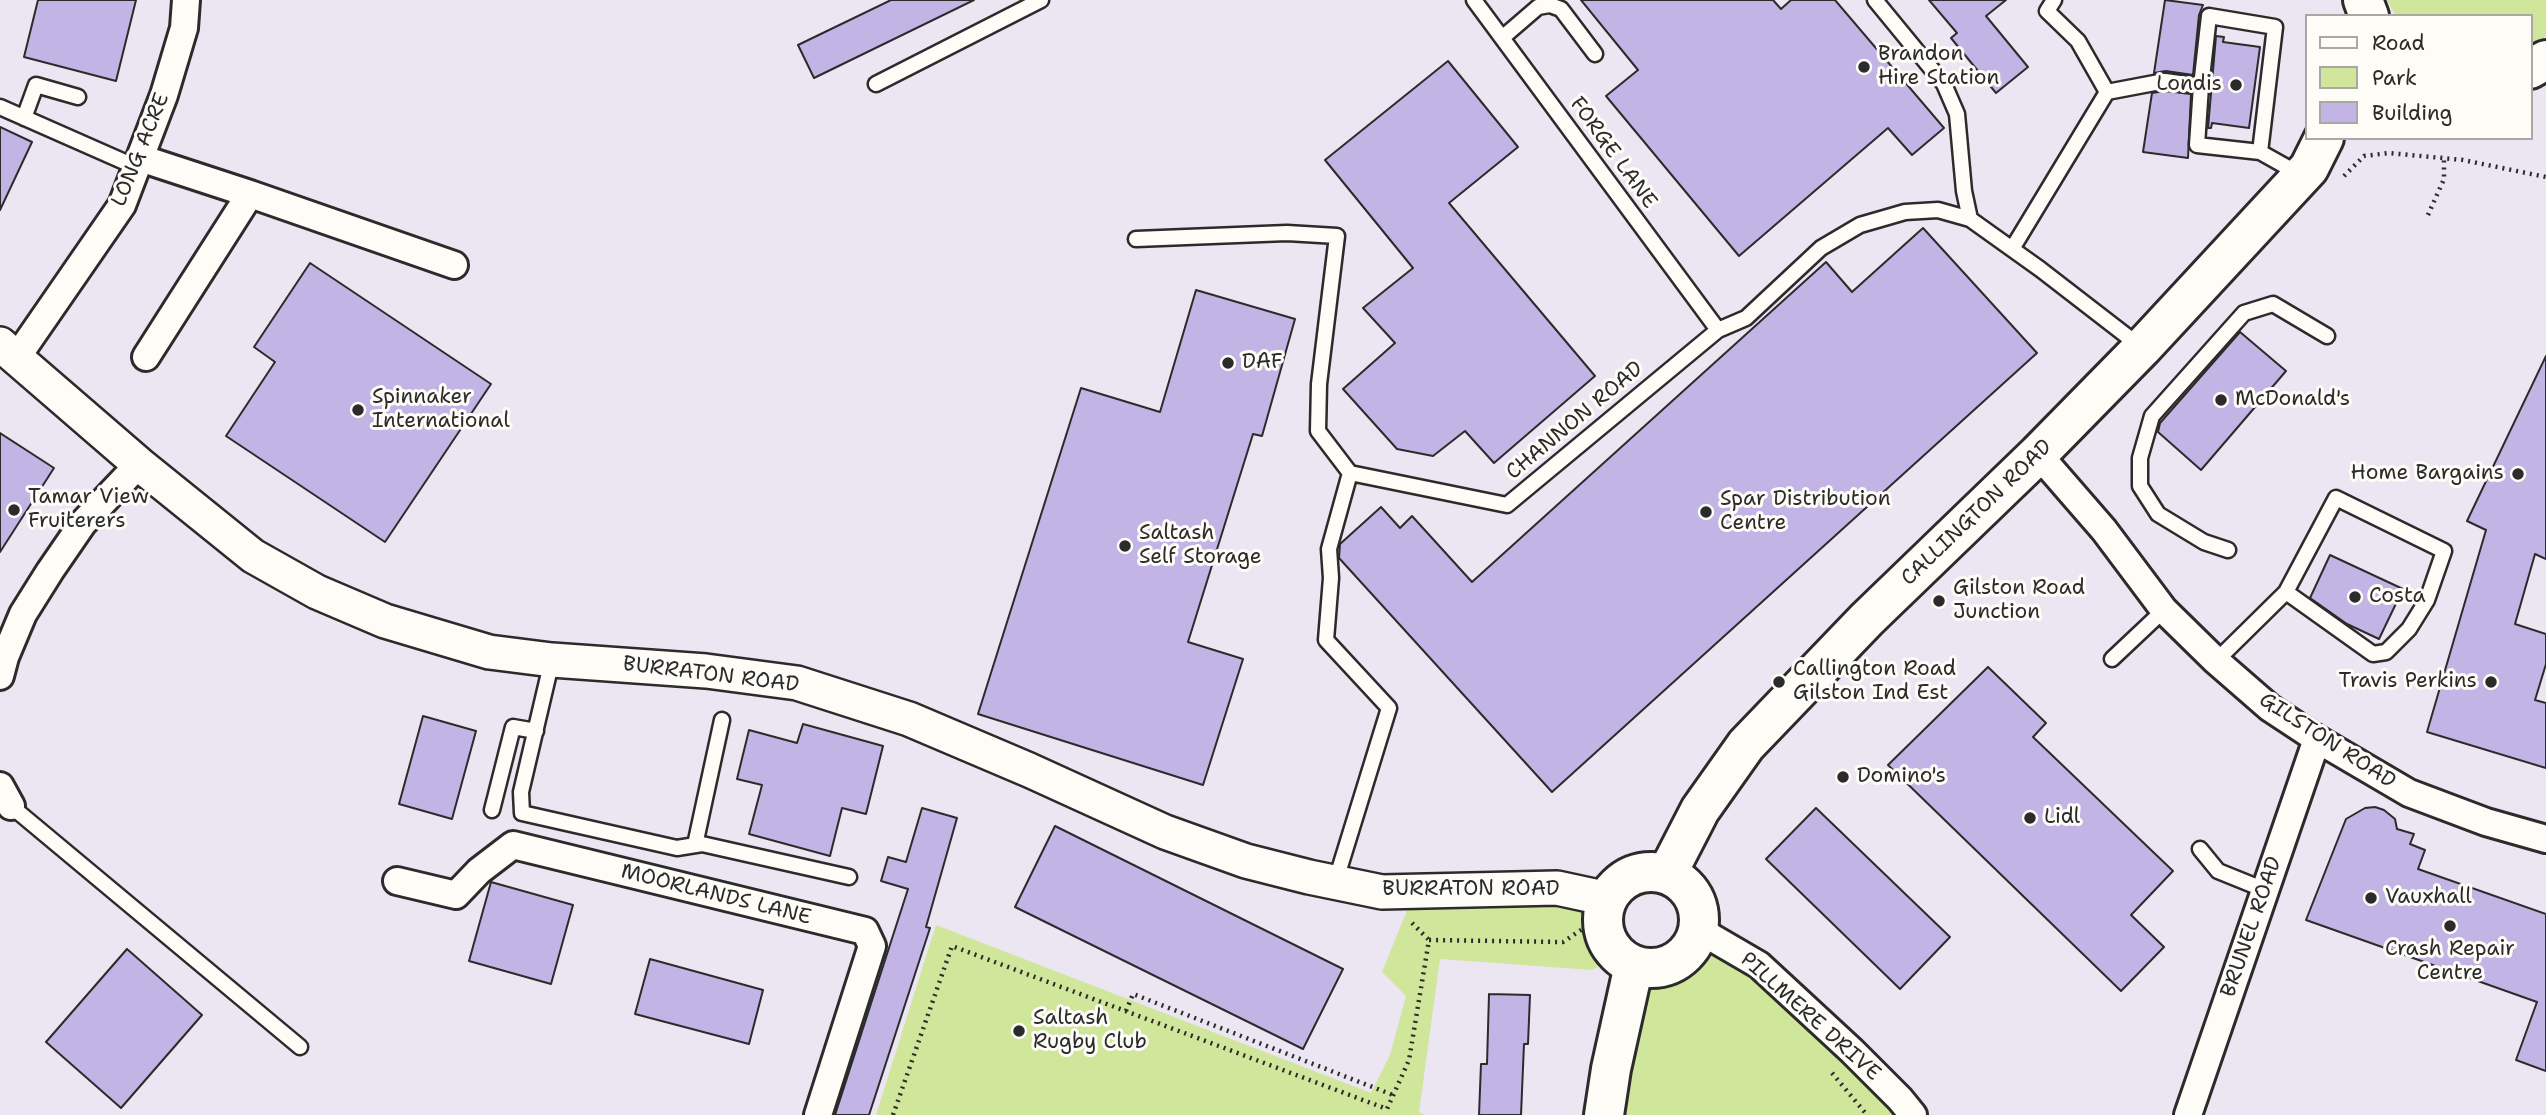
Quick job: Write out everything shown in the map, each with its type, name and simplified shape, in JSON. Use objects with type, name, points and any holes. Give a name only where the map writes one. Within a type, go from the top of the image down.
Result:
[{"type":"main road","name":"CALLINGTON ROAD","points":[[1667,874],[1700,810],[1746,745],[1867,619],[2038,454],[2319,166],[2351,140]]},
{"type":"main road","points":[[1649,871],[1667,874],[1679,880],[1692,893],[1699,907],[1699,930],[1691,948],[1678,961],[1656,969],[1634,965],[1619,956],[1607,940],[1605,907],[1620,883],[1636,873],[1649,871]]},
{"type":"main road","points":[[1604,1115],[1611,1069],[1634,965]]},
{"type":"street","name":"LONG ACRE","points":[[8,351],[122,205],[172,68],[184,28],[186,0]]},
{"type":"street","points":[[138,162],[250,194],[454,265]]},
{"type":"street","points":[[146,358],[250,194]]},
{"type":"street","name":"BURRATON ROAD","points":[[8,351],[139,464],[253,556],[317,593],[384,621],[489,652],[552,660],[706,671],[797,683],[909,719],[1029,769],[1165,832],[1246,861],[1335,883],[1382,892],[1562,888],[1605,907]]},
{"type":"street","name":"GILSTON ROAD","points":[[2038,454],[2104,530],[2164,610],[2216,661],[2270,708],[2409,793],[2486,822],[2546,839]]},
{"type":"street","points":[[0,676],[8,627],[23,614],[83,523],[139,464]]},
{"type":"street","name":"BRUNEL ROAD","points":[[2188,1115],[2317,739]]},
{"type":"street","name":"MOORLANDS LANE","points":[[397,881],[456,895],[479,871],[513,845],[865,931],[872,946],[818,1115]]},
{"type":"street","name":"PILLMERE DRIVE","points":[[1699,930],[1759,965],[1852,1051],[1913,1115]]},
{"type":"lane","points":[[876,84],[1041,0]]},
{"type":"lane","name":"FORGE LANE","points":[[1474,0],[1718,330]]},
{"type":"lane","points":[[1875,0],[1944,84],[1957,114],[1964,191],[1970,219]]},
{"type":"lane","points":[[2054,0],[2046,11],[2078,41],[2107,92]]},
{"type":"lane","points":[[1502,38],[1538,7],[1550,5],[1561,9],[1595,54]]},
{"type":"lane","points":[[2260,152],[2275,27],[2209,16],[2197,145],[2260,152],[2319,166]]},
{"type":"lane","points":[[2012,249],[2107,92],[2165,81],[2201,86]]},
{"type":"lane","points":[[24,118],[36,85],[78,97]]},
{"type":"lane","points":[[0,107],[138,162]]},
{"type":"lane","name":"CHANNON ROAD","points":[[1350,473],[1507,505],[1718,330],[1746,318],[1821,248],[1860,225],[1905,212],[1938,210],[1970,219],[2142,348]]},
{"type":"lane","points":[[1136,239],[1287,233],[1337,236],[1319,384],[1318,431],[1350,473],[1329,549],[1331,578],[1326,639],[1388,708],[1335,883]]},
{"type":"lane","points":[[2228,550],[2204,542],[2158,514],[2140,486],[2140,458],[2152,416],[2244,313],[2273,304],[2327,336]]},
{"type":"lane","points":[[2216,661],[2286,592],[2336,498],[2444,551],[2427,600],[2409,629],[2386,652],[2373,654],[2286,592]]},
{"type":"lane","points":[[2112,659],[2164,610]]},
{"type":"lane","points":[[552,660],[521,792],[522,813],[677,848],[702,844],[849,877]]},
{"type":"lane","points":[[695,845],[722,720]]},
{"type":"lane","points":[[492,810],[513,727],[536,732]]},
{"type":"lane","points":[[6,796],[300,1047]]},
{"type":"lane","points":[[2200,849],[2218,871],[2265,890]]},
{"type":"path","points":[[2319,166],[2389,153],[2444,158],[2546,177]]},
{"type":"path","points":[[2428,215],[2444,179],[2444,158]]},
{"type":"path","points":[[893,1115],[952,946],[1387,1109],[1409,1060],[1429,940],[1563,942],[1605,907]]},
{"type":"path","points":[[1126,1011],[1133,994],[1393,1095]]},
{"type":"green space","points":[[2387,0],[2546,0],[2546,36],[2532,46],[2532,14],[2395,14]]},
{"type":"green space","points":[[1415,891],[1608,899],[1602,915],[1603,926],[1607,940],[1619,955],[1592,970],[1440,959],[1419,1112],[1425,1115],[876,1115],[936,925],[1371,1093],[1390,1055],[1406,996],[1382,972]]},
{"type":"green space","points":[[1699,930],[1913,1115],[1606,1115],[1634,965],[1655,969],[1677,961],[1691,948]]},
{"type":"building","points":[[38,0],[136,0],[116,81],[24,57]]},
{"type":"building","points":[[891,0],[974,0],[814,78],[798,45]]},
{"type":"building","points":[[1581,0],[1773,0],[1781,9],[1791,0],[1835,0],[1944,128],[1912,155],[1888,128],[1739,256],[1606,96],[1638,70]]},
{"type":"building","points":[[1929,0],[2006,0],[1986,16],[2028,67],[1996,93],[1951,38],[1957,33]]},
{"type":"building","points":[[2165,0],[2203,5],[2199,15],[2193,75],[2166,71],[2154,73]]},
{"type":"building","name":"Londis","points":[[2216,36],[2224,37],[2223,42],[2260,47],[2249,128],[2212,123],[2211,128],[2208,128]]},
{"type":"building","points":[[1448,61],[1518,147],[1449,203],[1595,376],[1494,463],[1465,431],[1433,456],[1397,449],[1343,389],[1395,343],[1363,308],[1413,268],[1325,160]]},
{"type":"building","points":[[2165,91],[2191,94],[2188,158],[2143,152],[2152,93]]},
{"type":"building","points":[[0,127],[32,142],[0,210]]},
{"type":"building","name":"Spar Distribution Centre","points":[[1923,228],[2037,353],[1552,792],[1339,558],[1340,544],[1381,507],[1400,528],[1412,516],[1472,582],[1826,262],[1852,292]]},
{"type":"building","name":"Spinnaker International","points":[[310,263],[491,384],[385,542],[226,436],[275,362],[254,347]]},
{"type":"building","name":"Saltash Self Storage","points":[[1196,290],[1295,319],[1262,436],[1253,434],[1188,642],[1243,659],[1203,785],[978,714],[1081,388],[1160,412]]},
{"type":"building","name":"McDonald's","points":[[2240,332],[2286,371],[2201,470],[2158,432],[2160,423]]},
{"type":"building","name":"Travis Perkins","points":[[2546,356],[2546,559],[2535,554],[2515,624],[2546,634],[2546,664],[2535,700],[2546,703],[2546,768],[2427,732],[2486,530],[2467,521]]},
{"type":"building","name":"Tamar View Fruiterers","points":[[0,433],[54,468],[0,552]]},
{"type":"building","name":"Costa","points":[[2330,555],[2403,589],[2379,639],[2347,624],[2310,598]]},
{"type":"building","name":"Lidl","points":[[1988,667],[2046,723],[2033,737],[2173,871],[2131,915],[2164,947],[2121,991],[1888,765]]},
{"type":"building","points":[[423,716],[476,731],[452,819],[399,804]]},
{"type":"building","points":[[803,724],[883,746],[866,814],[842,808],[830,856],[749,834],[762,785],[737,779],[749,730],[797,743]]},
{"type":"building","points":[[2375,807],[2395,819],[2397,829],[2414,834],[2410,844],[2425,850],[2418,869],[2546,914],[2546,1071],[2516,1060],[2537,1002],[2306,920],[2346,819],[2365,808]]},
{"type":"building","points":[[922,808],[957,818],[926,927],[930,928],[869,1115],[835,1115],[908,889],[881,881],[888,857],[906,862]]},
{"type":"building","points":[[1816,808],[1950,937],[1900,989],[1766,859]]},
{"type":"building","points":[[1055,826],[1343,969],[1303,1049],[1015,907]]},
{"type":"building","points":[[491,882],[573,905],[551,984],[469,961]]},
{"type":"building","points":[[127,949],[202,1015],[121,1108],[46,1042]]},
{"type":"building","points":[[650,959],[763,990],[749,1044],[635,1014]]},
{"type":"building","points":[[1489,994],[1530,995],[1528,1044],[1524,1044],[1521,1115],[1479,1115],[1481,1064],[1487,1064]]},
{"type":"place","name":"Brandon Hire Station","points":[[1864,67]]},
{"type":"place","name":"Londis","points":[[2236,85]]},
{"type":"place","name":"DAF","points":[[1228,363]]},
{"type":"place","name":"McDonald's","points":[[2221,400]]},
{"type":"place","name":"Spinnaker International","points":[[358,410]]},
{"type":"place","name":"Home Bargains","points":[[2518,474]]},
{"type":"place","name":"Tamar View Fruiterers","points":[[14,510]]},
{"type":"place","name":"Spar Distribution Centre","points":[[1706,512]]},
{"type":"place","name":"Saltash Self Storage","points":[[1125,546]]},
{"type":"place","name":"Costa","points":[[2355,597]]},
{"type":"place","name":"Gilston Road Junction","points":[[1939,601]]},
{"type":"place","name":"Callington Road Gilston Ind Est","points":[[1779,682]]},
{"type":"place","name":"Travis Perkins","points":[[2491,682]]},
{"type":"place","name":"Domino's","points":[[1843,777]]},
{"type":"place","name":"Lidl","points":[[2030,818]]},
{"type":"place","name":"Vauxhall","points":[[2371,898]]},
{"type":"place","name":"Crash Repair Centre","points":[[2450,926]]},
{"type":"place","name":"Saltash Rugby Club","points":[[1019,1031]]}]
